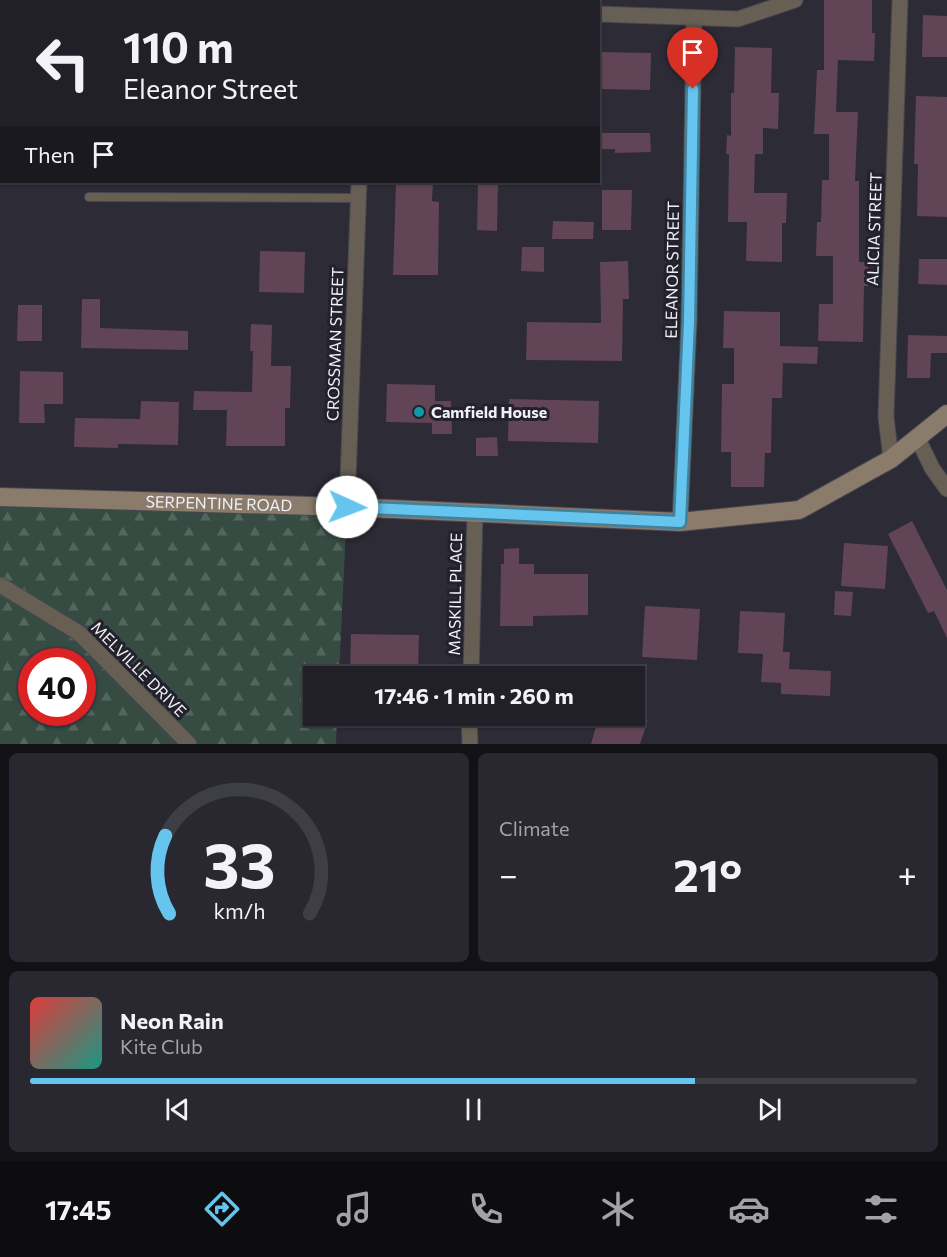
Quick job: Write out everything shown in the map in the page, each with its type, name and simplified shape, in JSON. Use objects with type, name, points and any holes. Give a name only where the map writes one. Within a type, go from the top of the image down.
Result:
[{"type":"street","points":[[600,14],[738,19],[795,0]]},
{"type":"street","name":"ALICIA STREET","points":[[891,459],[886,417],[900,0]]},
{"type":"street","name":"ELEANOR STREET","points":[[680,522],[689,322],[694,19]]},
{"type":"street","name":"CROSSMAN STREET","points":[[347,507],[359,183]]},
{"type":"street","name":"SERPENTINE ROAD","points":[[0,497],[347,507],[680,522],[799,510],[891,459],[947,414]]},
{"type":"street","points":[[917,437],[932,468],[947,489]]},
{"type":"street","name":"MASKILL PLACE","points":[[471,666],[475,512]]},
{"type":"street","name":"MELVILLE DRIVE","points":[[0,585],[79,633],[189,744]]},
{"type":"street","points":[[469,726],[470,744]]},
{"type":"lane","points":[[89,197],[358,198]]},
{"type":"green space","points":[[0,497],[347,507],[339,666],[303,666],[303,726],[337,726],[336,744],[0,744]]},
{"type":"building","points":[[824,0],[872,0],[872,33],[875,33],[874,61],[838,60],[836,112],[858,112],[855,181],[859,181],[859,262],[868,262],[868,286],[864,286],[863,342],[818,341],[819,304],[833,304],[833,256],[816,256],[817,222],[821,222],[822,180],[829,180],[829,134],[814,134],[817,70],[824,70]]},
{"type":"building","points":[[923,15],[947,16],[947,57],[922,57]]},
{"type":"building","points":[[735,47],[772,48],[771,93],[779,93],[778,129],[763,128],[763,154],[755,154],[754,193],[787,193],[786,223],[782,223],[782,262],[746,261],[747,222],[728,222],[729,154],[726,154],[727,135],[731,136],[731,93],[734,93]]},
{"type":"building","points":[[600,52],[651,53],[650,90],[600,89]]},
{"type":"building","points":[[916,96],[947,97],[947,217],[917,216],[918,164],[914,164]]},
{"type":"building","points":[[600,133],[650,133],[651,152],[615,153],[615,149],[600,149]]},
{"type":"building","points":[[396,183],[433,183],[432,201],[439,202],[438,275],[393,275]]},
{"type":"building","points":[[478,183],[498,183],[497,231],[477,230]]},
{"type":"building","points":[[602,190],[632,190],[631,230],[602,230]]},
{"type":"building","points":[[553,221],[594,222],[593,239],[552,239]]},
{"type":"building","points":[[522,247],[544,247],[544,272],[521,271]]},
{"type":"building","points":[[260,251],[305,252],[304,293],[259,292]]},
{"type":"building","points":[[919,259],[947,259],[947,285],[918,284]]},
{"type":"building","points":[[628,261],[629,299],[623,299],[622,361],[526,360],[527,322],[601,323],[600,262]]},
{"type":"building","points":[[82,299],[100,299],[100,328],[188,331],[188,350],[81,348]]},
{"type":"building","points":[[18,305],[42,305],[42,341],[17,341]]},
{"type":"building","points":[[724,311],[780,312],[780,346],[818,347],[817,364],[783,363],[782,398],[772,398],[771,453],[765,453],[764,487],[731,487],[731,452],[721,452],[722,384],[734,384],[734,348],[723,348]]},
{"type":"building","points":[[251,324],[272,325],[271,366],[291,366],[290,408],[285,408],[285,446],[226,446],[227,410],[193,410],[194,391],[252,392]]},
{"type":"building","points":[[908,335],[947,336],[947,353],[931,353],[930,378],[907,378]]},
{"type":"building","points":[[20,371],[63,372],[63,404],[44,404],[45,423],[19,423]]},
{"type":"building","name":"Camfield House","points":[[387,384],[435,385],[435,401],[451,401],[452,434],[432,434],[432,423],[386,422]]},
{"type":"building","points":[[509,399],[599,401],[598,443],[508,441]]},
{"type":"building","points":[[141,401],[179,402],[178,445],[118,444],[118,448],[74,447],[75,418],[140,419]]},
{"type":"building","points":[[497,437],[498,456],[476,456],[476,438]]},
{"type":"building","points":[[912,521],[947,590],[947,638],[934,611],[928,613],[888,534]]},
{"type":"building","points":[[844,543],[888,546],[885,589],[841,586]]},
{"type":"building","points":[[519,548],[519,564],[534,564],[534,574],[588,574],[588,615],[533,616],[533,626],[500,626],[501,564],[504,564],[504,549]]},
{"type":"building","points":[[835,591],[853,592],[851,616],[834,615]]},
{"type":"building","points":[[645,606],[700,609],[697,660],[642,657]]},
{"type":"building","points":[[740,611],[785,613],[783,652],[790,652],[789,669],[831,671],[830,696],[781,694],[781,683],[761,682],[763,654],[738,653]]},
{"type":"building","points":[[351,634],[419,635],[418,666],[350,666]]},
{"type":"building","points":[[645,719],[648,720],[640,744],[591,744],[596,726],[645,726]]},
{"type":"place","name":"Camfield House","points":[[419,412]]},
{"type":"route","points":[[347,507],[680,522],[689,322],[693,89]]}]
